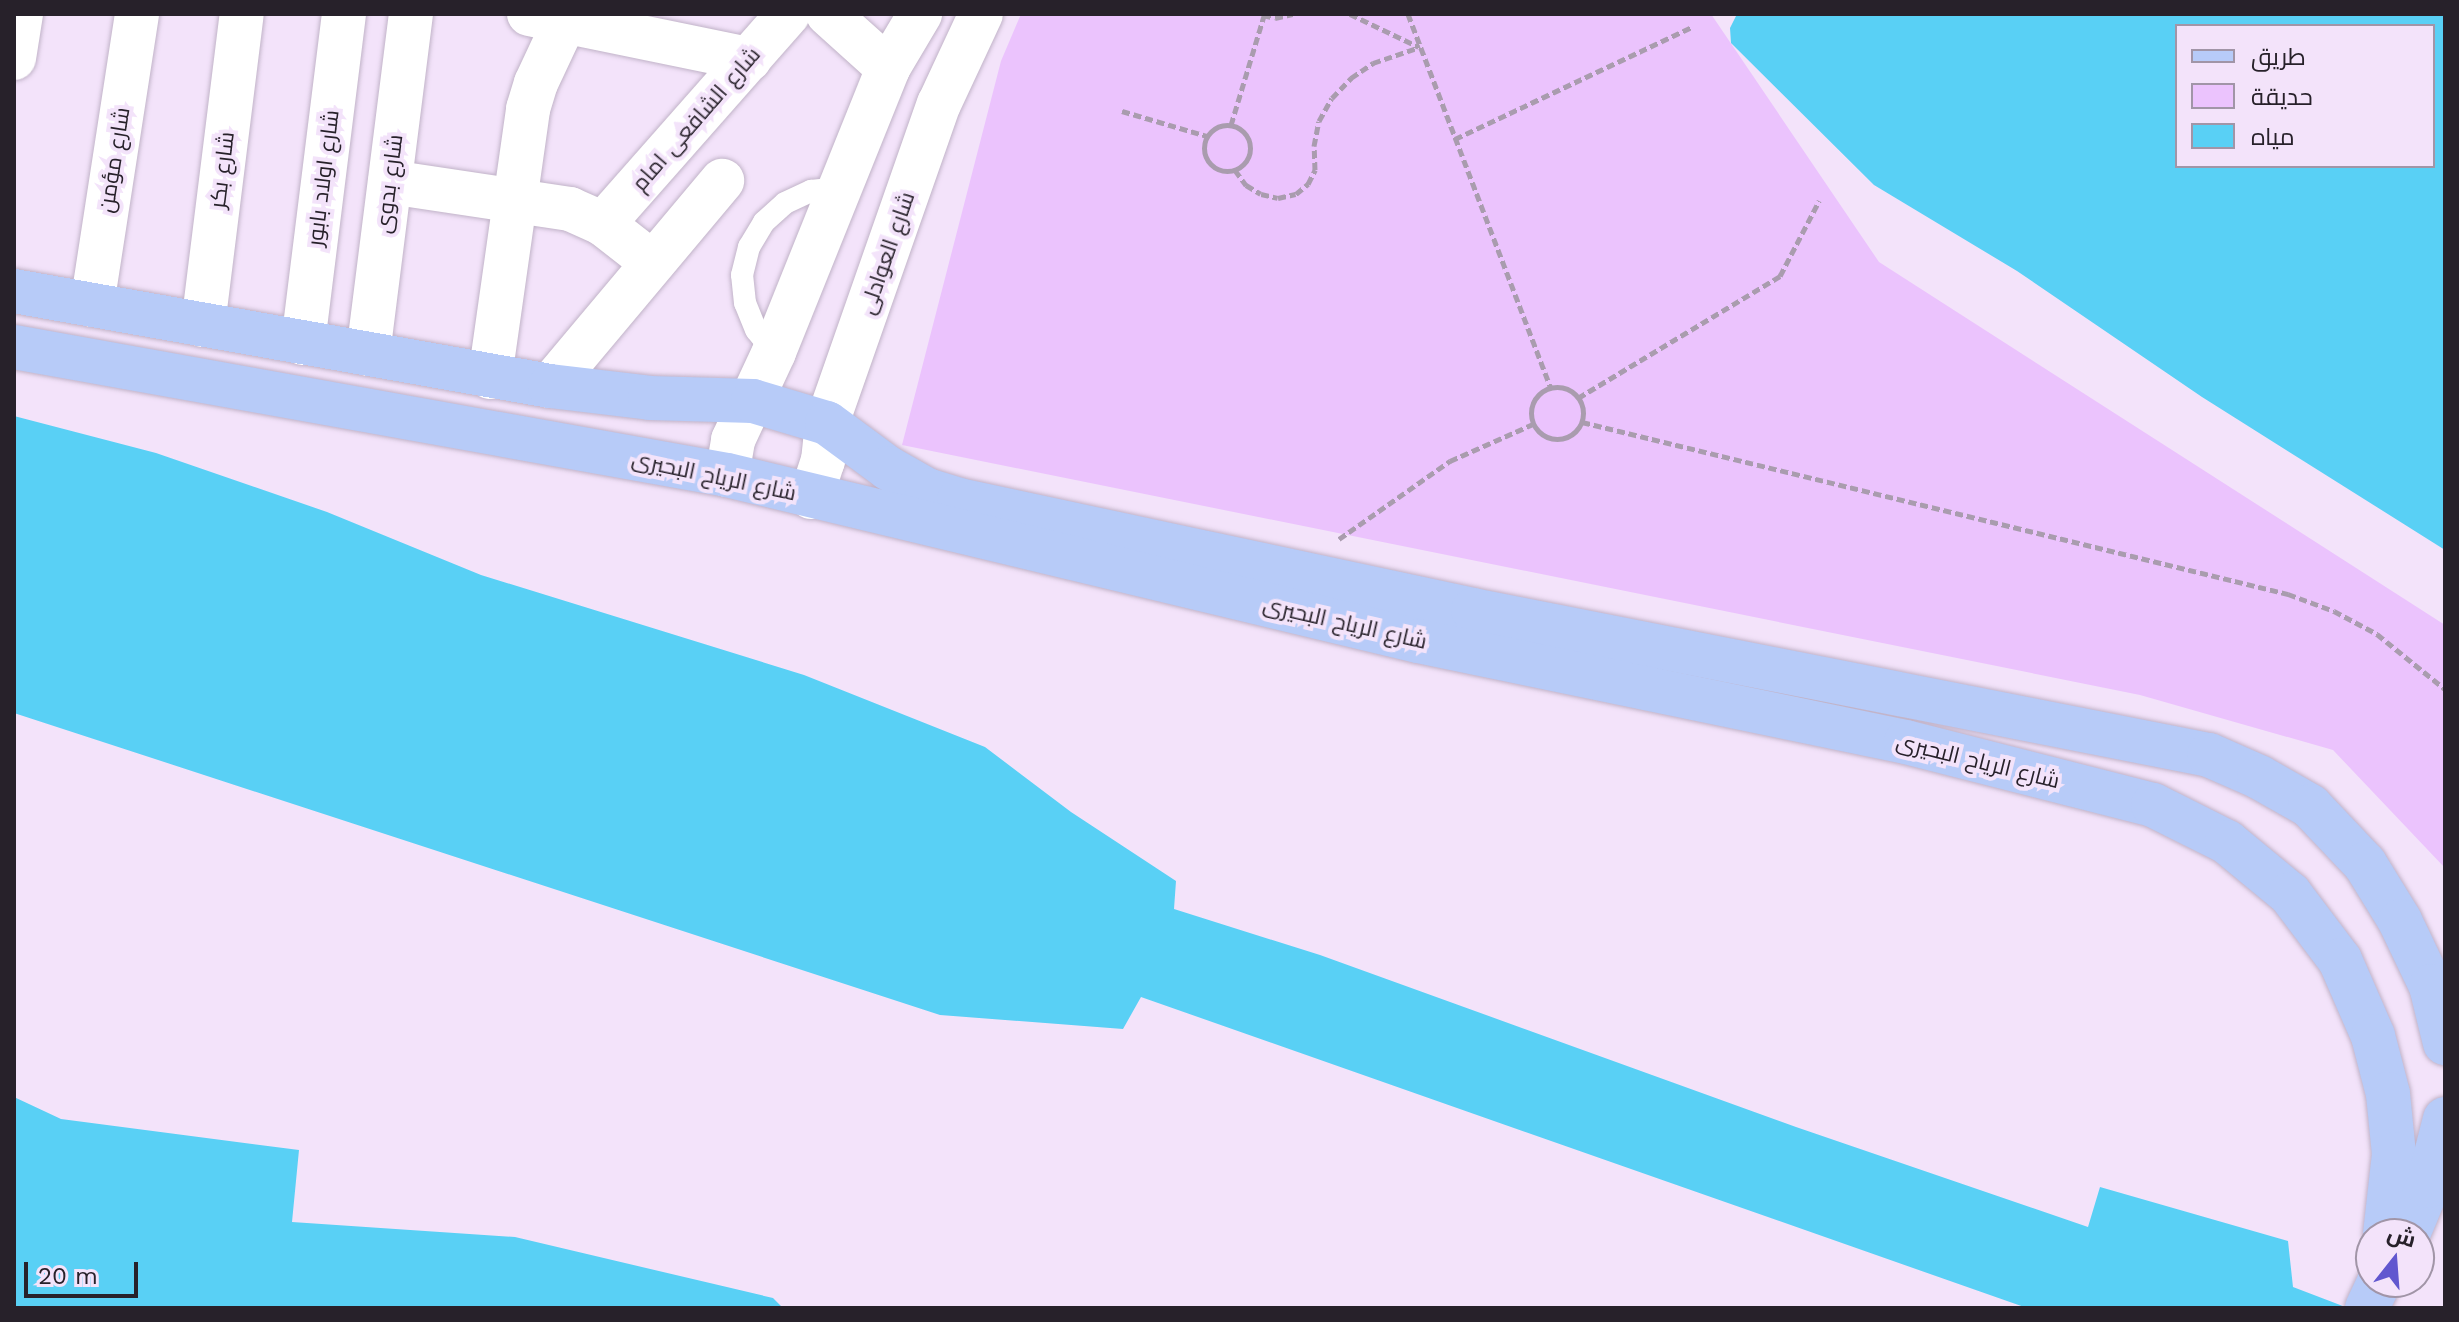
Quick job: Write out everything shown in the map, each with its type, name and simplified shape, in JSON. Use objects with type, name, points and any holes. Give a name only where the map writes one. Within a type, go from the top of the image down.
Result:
[{"type":"main road","name":"شارع الرياح البحيرى","points":[[14,291],[550,386],[650,398],[753,401],[827,423],[888,468],[927,490],[959,500],[1293,572],[2209,755],[2259,777],[2310,806],[2365,864],[2400,921],[2431,986],[2445,1043]]},
{"type":"main road","name":"شارع الرياح البحيرى","points":[[14,347],[727,475],[1418,641],[1906,742],[2153,805],[2227,842],[2290,894],[2340,960],[2373,1036],[2388,1094],[2394,1154],[2387,1218]]},
{"type":"main road","points":[[2415,1218],[2428,1186],[2445,1119]]},
{"type":"street","points":[[14,58],[21,14]]},
{"type":"street","name":"شارع مؤمن","points":[[92,305],[137,14]]},
{"type":"street","name":"شارع بكر","points":[[203,325],[242,14]]},
{"type":"street","name":"شارع اولاد بابور","points":[[303,343],[344,14]]},
{"type":"street","name":"شارع بدوى","points":[[368,354],[411,14]]},
{"type":"street","name":"شارع الشافعى امام","points":[[603,224],[788,14]]},
{"type":"street","points":[[828,14],[888,68]]},
{"type":"street","points":[[727,475],[733,440],[774,352],[888,68],[920,14]]},
{"type":"street","name":"شارع العوادلى","points":[[811,497],[823,461],[827,423],[939,104],[981,14]]},
{"type":"street","points":[[490,377],[513,201],[531,98],[554,17],[749,59]]},
{"type":"street","points":[[550,386],[722,181]]},
{"type":"street","points":[[390,182],[570,209],[603,224],[653,263]]},
{"type":"lane","points":[[774,352],[756,330],[745,303],[742,275],[749,247],[764,222],[785,203],[811,191],[840,188]]},
{"type":"path","points":[[1231,125],[1263,15],[1275,18],[1293,14]]},
{"type":"path","points":[[1350,14],[1420,47]]},
{"type":"path","points":[[1408,14],[1551,388]]},
{"type":"path","points":[[1455,139],[1692,27]]},
{"type":"path","points":[[1235,170],[1246,185],[1261,194],[1278,198],[1296,194],[1308,184],[1315,170],[1314,146],[1319,121],[1332,98],[1351,78],[1373,63],[1420,47]]},
{"type":"path","points":[[1122,111],[1207,136]]},
{"type":"path","points":[[1231,125],[1241,129],[1250,147],[1244,165],[1235,170],[1216,169],[1208,163],[1203,145],[1213,129],[1231,125]]},
{"type":"path","points":[[1578,398],[1780,276],[1819,201]]},
{"type":"path","points":[[1561,388],[1578,398],[1582,405],[1582,422],[1571,436],[1554,439],[1533,424],[1532,406],[1543,391],[1561,388]]},
{"type":"path","points":[[1582,422],[2288,594],[2334,611],[2377,634],[2445,689]]},
{"type":"path","points":[[1293,572],[1450,461],[1533,424]]},
{"type":"green space","points":[[1021,14],[1711,14],[1879,262],[2445,625],[2445,868],[2333,750],[2140,695],[902,445],[1001,61]]},
{"type":"water","points":[[1737,14],[2445,14],[2445,550],[2202,397],[2017,271],[1874,185],[1731,43],[1730,28]]},
{"type":"water","points":[[14,416],[156,453],[327,512],[481,575],[804,675],[985,747],[1071,812],[1176,881],[1174,909],[1320,955],[1796,1127],[2088,1227],[2100,1187],[2288,1241],[2293,1287],[2348,1308],[2027,1308],[1141,997],[1123,1029],[940,1015],[14,713]]},
{"type":"water","points":[[14,1097],[61,1119],[299,1150],[292,1222],[515,1237],[773,1298],[783,1308],[14,1308]]}]
